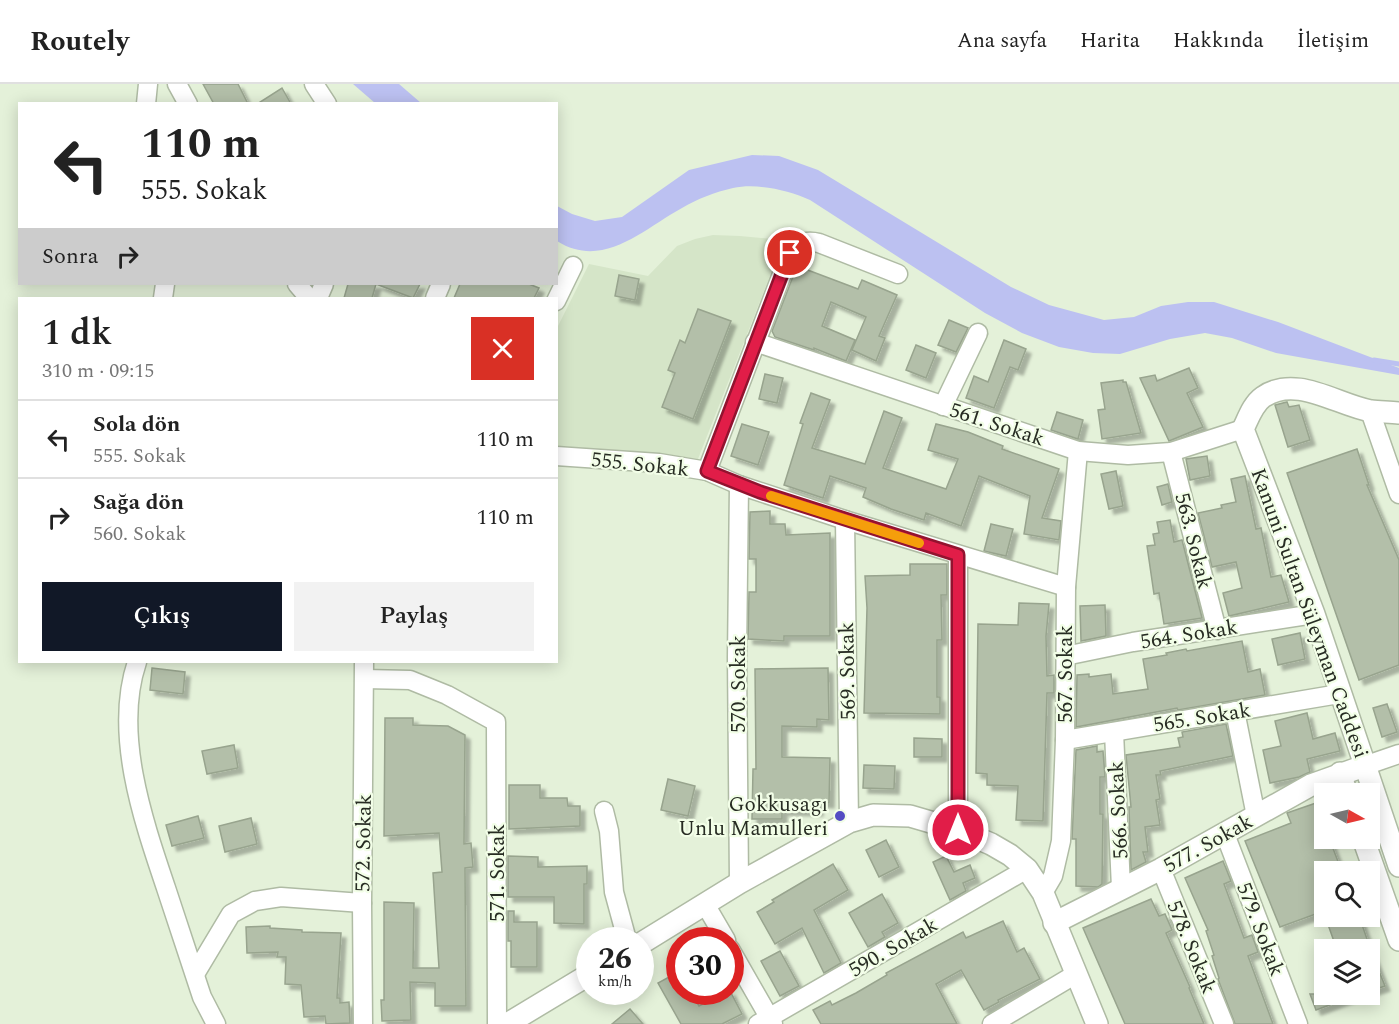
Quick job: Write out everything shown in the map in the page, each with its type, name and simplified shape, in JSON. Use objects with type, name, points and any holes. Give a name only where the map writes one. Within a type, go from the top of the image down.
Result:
[{"type":"street","points":[[146,102],[148,84]]},
{"type":"street","points":[[177,84],[187,102]]},
{"type":"street","points":[[314,84],[326,102]]},
{"type":"street","points":[[707,471],[790,253],[800,244],[819,243],[898,274]]},
{"type":"street","points":[[558,297],[573,266]]},
{"type":"street","points":[[298,285],[308,297]]},
{"type":"street","points":[[944,406],[978,333]]},
{"type":"street","name":"561. Sokak","points":[[755,342],[1078,451],[1128,455],[1171,452],[1243,429]]},
{"type":"street","points":[[1243,429],[1262,398],[1282,389],[1300,388],[1370,411],[1399,414]]},
{"type":"street","points":[[1370,411],[1399,494]]},
{"type":"street","name":"Kanuni Sultan Süleyman Caddesi","points":[[1243,429],[1314,614],[1339,694],[1399,866]]},
{"type":"street","name":"567. Sokak","points":[[1043,893],[1053,876],[1061,840],[1065,740],[1066,587],[1078,451]]},
{"type":"street","name":"563. Sokak","points":[[1171,452],[1217,630]]},
{"type":"street","name":"555. Sokak","points":[[558,456],[659,463],[707,471],[739,485],[845,520],[1066,587]]},
{"type":"street","name":"570. Sokak","points":[[739,485],[740,883]]},
{"type":"street","name":"569. Sokak","points":[[845,520],[849,822]]},
{"type":"street","points":[[958,555],[958,830]]},
{"type":"street","name":"564. Sokak","points":[[1065,656],[1133,642],[1314,614]]},
{"type":"street","points":[[137,663],[132,675],[128,720],[136,796],[202,997],[216,1024]]},
{"type":"street","name":"571. Sokak","points":[[365,670],[410,680],[447,695],[496,722],[497,1024]]},
{"type":"street","name":"572. Sokak","points":[[363,1024],[365,670]]},
{"type":"street","name":"565. Sokak","points":[[1065,740],[1339,694]]},
{"type":"street","points":[[1235,711],[1256,816]]},
{"type":"street","name":"566. Sokak","points":[[1114,732],[1121,888]]},
{"type":"street","points":[[1364,766],[1399,754]]},
{"type":"street","name":"577. Sokak","points":[[1054,923],[1161,870],[1311,784],[1364,766]]},
{"type":"street","points":[[1340,773],[1343,783]]},
{"type":"street","points":[[604,811],[609,831],[614,892],[623,927]]},
{"type":"street","points":[[654,935],[740,883],[849,822],[873,815],[909,816],[958,830],[991,844],[1010,855],[1027,870],[1043,893],[1097,1024]]},
{"type":"street","name":"579. Sokak","points":[[1224,834],[1298,1024]]},
{"type":"street","points":[[1367,849],[1399,940]]},
{"type":"street","name":"590. Sokak","points":[[767,1022],[1027,870]]},
{"type":"street","name":"578. Sokak","points":[[1161,870],[1224,1024]]},
{"type":"street","points":[[195,974],[231,914],[255,901],[281,897],[362,903]]},
{"type":"street","points":[[705,904],[718,927]]},
{"type":"street","points":[[992,1024],[1076,974]]},
{"type":"street","points":[[744,976],[767,1022]]},
{"type":"street","points":[[507,1024],[576,982]]},
{"type":"shaded area","points":[[713,235],[784,240],[698,459],[558,446],[558,326],[589,264],[648,276],[677,246]]},
{"type":"water","points":[[353,84],[399,84],[420,102],[374,102]]},
{"type":"water","points":[[752,155],[779,156],[818,170],[1011,287],[1049,305],[1104,320],[1134,317],[1161,306],[1188,302],[1214,302],[1278,322],[1399,368],[1399,375],[1276,353],[1232,338],[1205,333],[1170,339],[1120,354],[1093,353],[1059,347],[1022,333],[985,313],[810,200],[772,188],[742,187],[713,194],[688,205],[622,244],[606,249],[590,251],[574,249],[558,241],[558,207],[572,214],[595,221],[622,217],[689,170]]},
{"type":"building","points":[[203,84],[238,84],[247,102],[213,102]]},
{"type":"building","points":[[282,88],[290,102],[260,102]]},
{"type":"building","points":[[797,266],[858,289],[862,280],[897,295],[879,336],[885,338],[876,361],[852,350],[866,317],[831,302],[822,326],[855,340],[846,361],[814,348],[814,350],[775,337],[772,331]]},
{"type":"building","points":[[619,275],[639,279],[635,300],[615,296]]},
{"type":"building","points":[[348,285],[376,285],[372,297],[344,297]]},
{"type":"building","points":[[379,285],[420,285],[414,297]]},
{"type":"building","points":[[460,285],[532,285],[539,288],[534,297],[454,297]]},
{"type":"building","points":[[698,309],[731,321],[693,419],[662,407],[675,373],[668,370],[680,340],[685,343]]},
{"type":"building","points":[[949,320],[968,328],[956,352],[938,345]]},
{"type":"building","points":[[1004,340],[1026,349],[1018,370],[1010,367],[994,408],[966,398],[974,376],[988,382]]},
{"type":"building","points":[[916,345],[936,353],[926,378],[906,370]]},
{"type":"building","points":[[1189,368],[1198,388],[1187,393],[1203,427],[1169,441],[1140,378],[1155,375],[1157,381]]},
{"type":"building","points":[[765,374],[783,378],[777,403],[759,399]]},
{"type":"building","points":[[1123,380],[1126,382],[1141,433],[1102,439],[1098,410],[1105,409],[1101,383]]},
{"type":"building","points":[[811,393],[830,400],[812,448],[865,464],[884,411],[902,418],[883,468],[946,489],[958,459],[928,450],[936,424],[968,432],[1003,446],[1002,449],[1059,469],[1042,518],[1061,521],[1059,540],[1024,534],[1030,496],[979,476],[961,526],[926,513],[924,520],[891,509],[863,497],[866,488],[830,476],[823,498],[784,485],[803,424],[800,423]]},
{"type":"building","points":[[1287,402],[1289,407],[1299,405],[1310,440],[1288,447],[1275,405]]},
{"type":"building","points":[[1057,412],[1083,420],[1078,439],[1051,430]]},
{"type":"building","points":[[742,424],[769,432],[758,465],[731,456]]},
{"type":"building","points":[[1357,449],[1369,485],[1367,485],[1399,560],[1399,665],[1359,680],[1287,473]]},
{"type":"building","points":[[1207,456],[1210,476],[1190,480],[1186,459]]},
{"type":"building","points":[[1116,471],[1123,506],[1109,509],[1101,474]]},
{"type":"building","points":[[1245,476],[1256,529],[1261,528],[1271,577],[1281,575],[1289,602],[1229,616],[1223,593],[1242,588],[1236,562],[1212,567],[1198,513],[1222,508],[1221,505],[1236,502],[1231,479]]},
{"type":"building","points":[[1168,484],[1172,502],[1162,505],[1157,487]]},
{"type":"building","points":[[770,511],[770,524],[785,524],[786,535],[830,533],[830,636],[784,636],[784,641],[748,639],[749,592],[756,592],[756,559],[749,559],[750,512]]},
{"type":"building","points":[[1170,520],[1174,542],[1182,540],[1202,618],[1164,624],[1159,593],[1154,594],[1147,546],[1155,545],[1153,534],[1159,533],[1157,522]]},
{"type":"building","points":[[991,524],[1013,529],[1006,556],[984,551]]},
{"type":"building","points":[[910,564],[947,564],[947,595],[941,595],[942,640],[937,640],[937,697],[940,697],[940,714],[864,713],[867,608],[865,576],[910,575]]},
{"type":"building","points":[[1019,603],[1049,604],[1046,636],[1047,676],[1054,675],[1054,693],[1047,693],[1043,821],[1016,820],[1018,786],[987,785],[987,774],[976,773],[978,624],[1018,625]]},
{"type":"building","points":[[1105,605],[1106,636],[1081,641],[1080,606]]},
{"type":"building","points":[[1300,633],[1305,659],[1278,665],[1272,639]]},
{"type":"building","points":[[1242,641],[1248,672],[1260,669],[1265,695],[1178,710],[1177,708],[1076,727],[1077,675],[1089,674],[1089,677],[1111,674],[1113,694],[1148,689],[1143,659],[1186,649],[1187,651]]},
{"type":"building","points":[[152,668],[185,672],[183,694],[150,690]]},
{"type":"building","points":[[828,668],[829,720],[817,719],[817,727],[782,726],[782,757],[830,758],[829,803],[818,802],[818,811],[782,810],[782,819],[752,819],[753,769],[756,769],[755,669]]},
{"type":"building","points":[[1387,704],[1397,732],[1382,737],[1373,708]]},
{"type":"building","points":[[1307,713],[1313,739],[1335,733],[1340,751],[1307,759],[1310,772],[1299,777],[1270,783],[1263,750],[1281,746],[1275,721]]},
{"type":"building","points":[[385,718],[413,718],[413,725],[448,726],[465,735],[464,844],[471,843],[473,867],[465,868],[466,1006],[435,1006],[435,983],[410,982],[411,1020],[382,1021],[384,902],[414,903],[413,968],[439,968],[433,873],[442,872],[439,833],[384,836]]},
{"type":"building","points":[[1226,724],[1233,756],[1160,771],[1161,775],[1156,775],[1160,799],[1156,800],[1160,825],[1145,827],[1148,852],[1143,852],[1146,862],[1131,870],[1129,807],[1131,807],[1126,755],[1180,747],[1178,738],[1183,737],[1182,732]]},
{"type":"building","points":[[914,738],[942,739],[942,757],[914,757]]},
{"type":"building","points":[[234,745],[238,768],[207,774],[202,751]]},
{"type":"building","points":[[1097,746],[1097,752],[1103,751],[1105,777],[1100,777],[1100,814],[1103,814],[1102,884],[1098,887],[1076,886],[1076,839],[1072,839],[1076,750]]},
{"type":"building","points":[[864,765],[895,766],[894,789],[863,788]]},
{"type":"building","points":[[668,779],[695,786],[688,816],[661,810]]},
{"type":"building","points":[[509,785],[540,785],[540,798],[567,798],[568,806],[580,806],[580,826],[509,829]]},
{"type":"building","points":[[1314,804],[1314,849],[1333,849],[1338,861],[1314,861],[1314,915],[1280,927],[1245,841],[1291,823],[1287,813]]},
{"type":"building","points":[[198,816],[204,838],[172,846],[166,825]]},
{"type":"building","points":[[251,818],[257,844],[225,852],[219,826]]},
{"type":"building","points":[[886,840],[899,867],[879,877],[866,850]]},
{"type":"building","points":[[508,856],[538,857],[538,867],[587,866],[587,884],[584,884],[584,924],[554,923],[554,897],[508,897]]},
{"type":"building","points":[[946,856],[954,872],[970,865],[975,878],[963,883],[966,891],[950,900],[933,862]]},
{"type":"building","points":[[1223,861],[1231,881],[1224,884],[1244,938],[1252,935],[1258,952],[1248,956],[1273,1024],[1235,1024],[1218,979],[1212,956],[1214,955],[1206,931],[1208,930],[1185,878]]},
{"type":"building","points":[[833,864],[848,890],[814,910],[841,963],[824,973],[802,928],[775,944],[757,912],[774,902],[772,900]]},
{"type":"building","points":[[882,894],[898,923],[882,932],[885,937],[868,947],[849,913]]},
{"type":"building","points":[[1151,899],[1159,916],[1165,914],[1172,930],[1166,933],[1204,1024],[1125,1024],[1083,928]]},
{"type":"building","points":[[508,911],[514,911],[514,922],[537,922],[537,967],[511,967]]},
{"type":"building","points":[[1003,921],[1017,952],[1024,948],[1040,979],[998,1000],[999,1002],[984,1010],[961,970],[936,984],[957,1024],[821,1024],[813,1010],[830,1001],[832,1005],[856,993],[887,975],[886,973],[963,932],[966,938]]},
{"type":"building","points":[[270,926],[270,928],[302,930],[302,932],[341,933],[337,998],[340,998],[340,1003],[349,1002],[350,1023],[326,1024],[325,1016],[304,1017],[301,985],[285,984],[286,957],[277,957],[278,952],[247,953],[246,927]]},
{"type":"building","points":[[1329,927],[1363,927],[1367,939],[1333,939]]},
{"type":"building","points":[[780,951],[799,986],[780,996],[761,961]]},
{"type":"building","points":[[1380,974],[1385,986],[1380,988]]},
{"type":"building","points":[[666,979],[666,997],[658,983]]},
{"type":"building","points":[[670,1005],[737,1005],[742,1014],[722,1024],[681,1024]]},
{"type":"building","points":[[1314,1005],[1330,1005],[1316,1010]]},
{"type":"building","points":[[630,1009],[643,1024],[612,1024]]},
{"type":"waterway","points":[[1374,360],[1399,364]]},
{"type":"slow traffic","points":[[771,496],[919,543]]},
{"type":"place","name":"Gokkusagı Unlu Mamulleri","points":[[840,816]]},
{"type":"route","points":[[790,253],[707,471],[739,485],[958,555],[958,830]]}]
